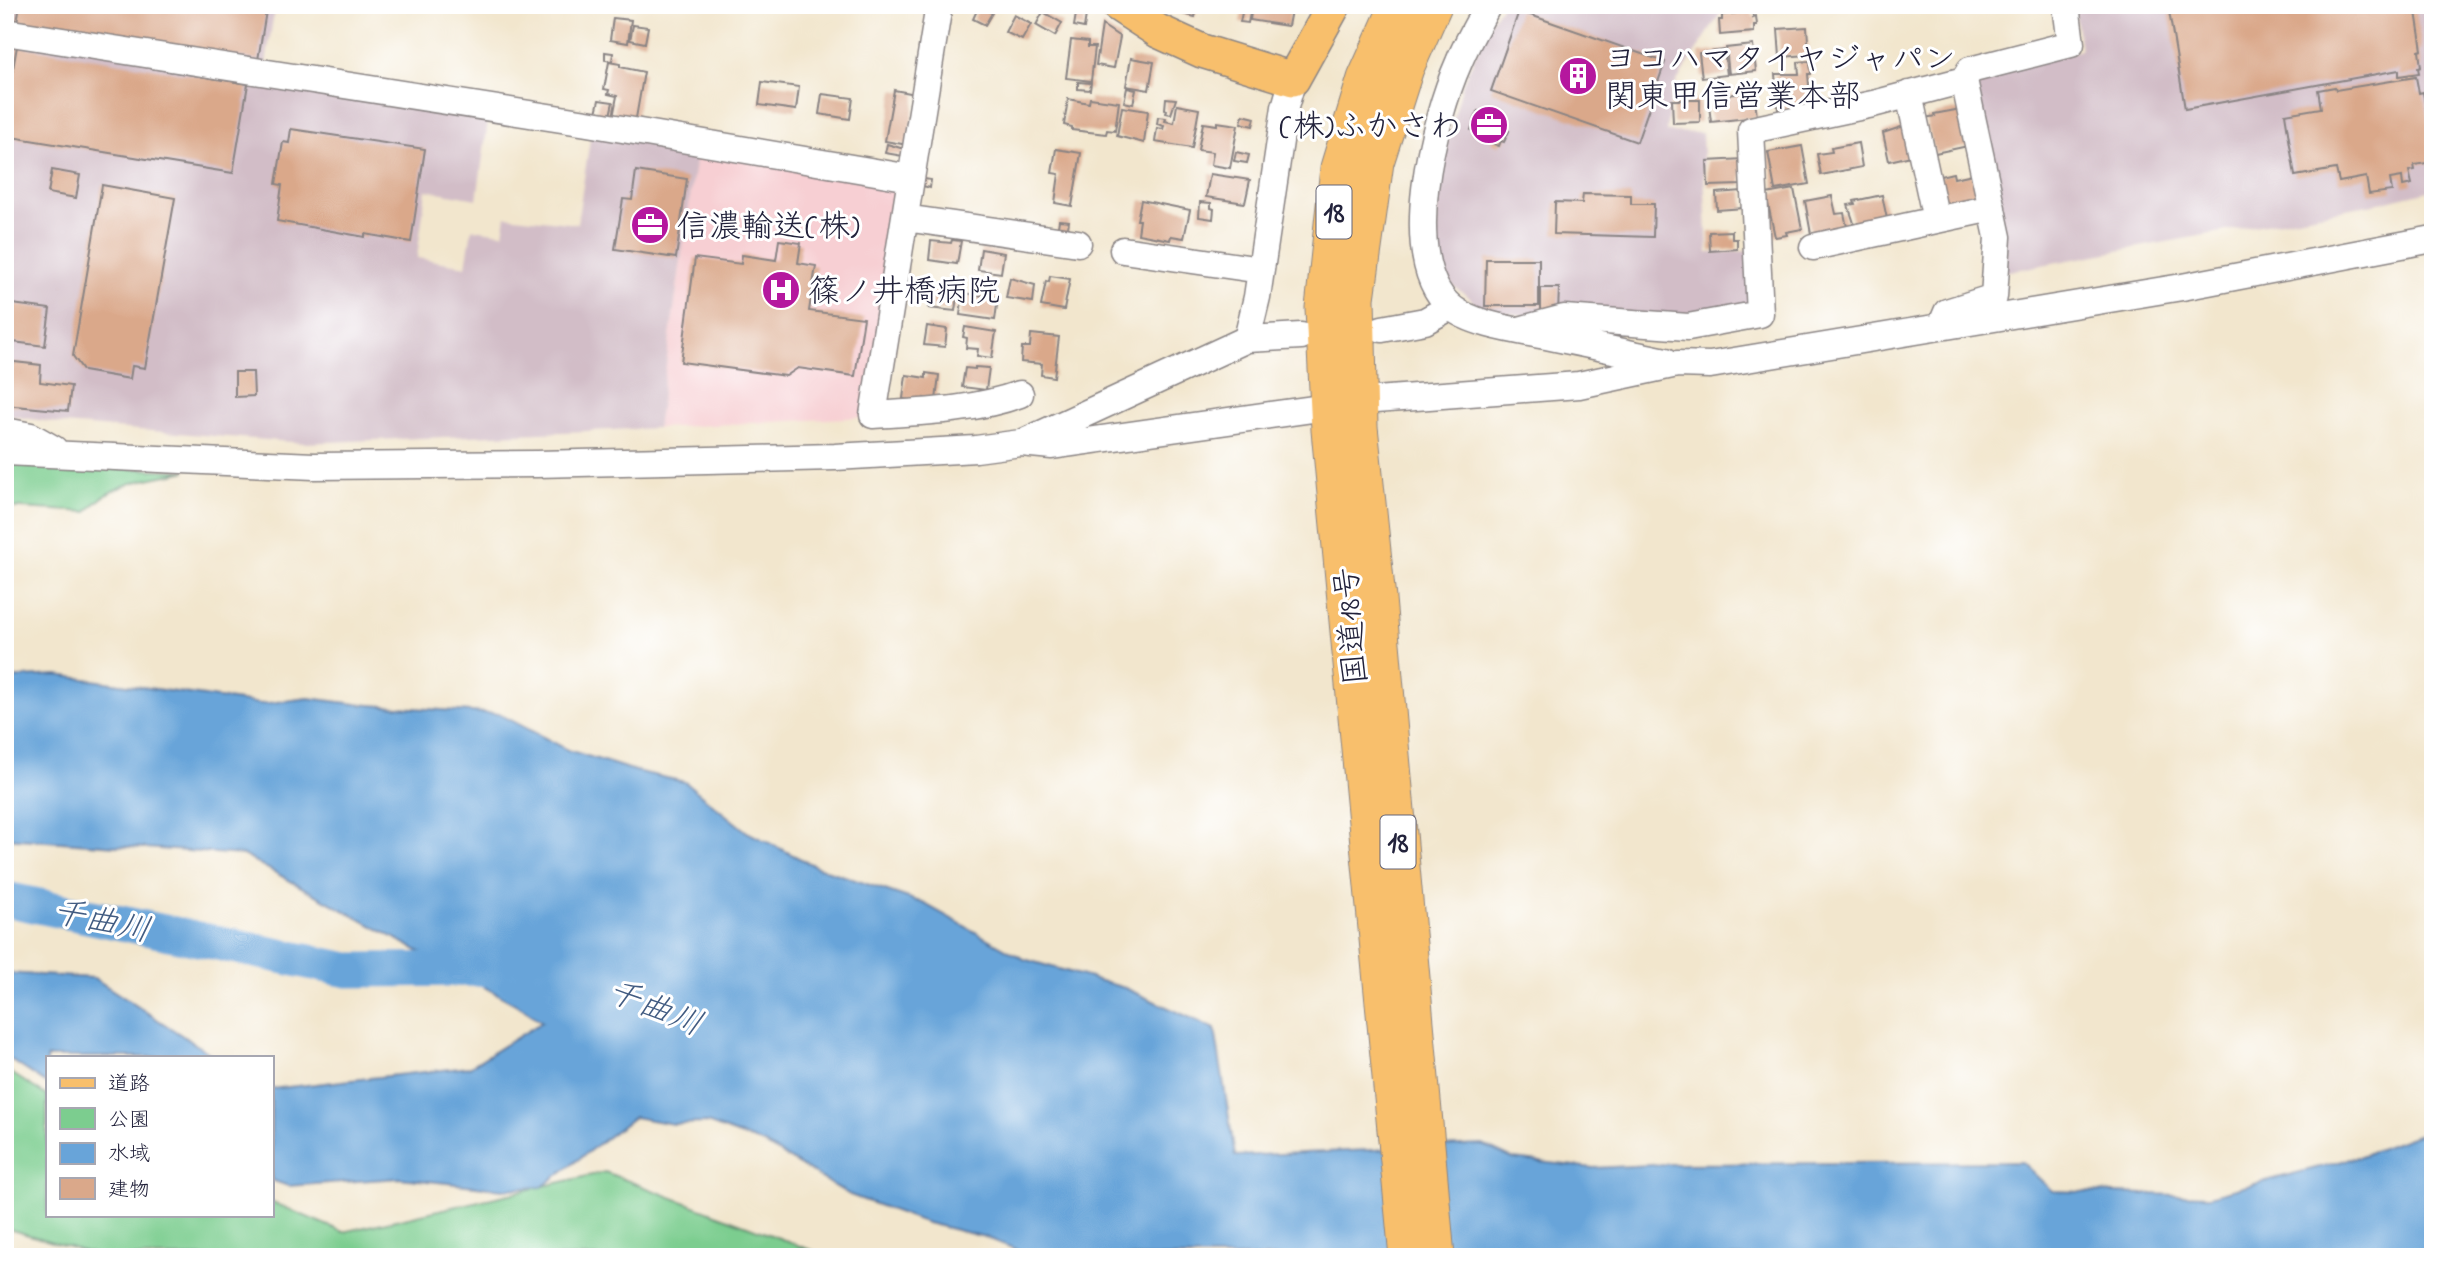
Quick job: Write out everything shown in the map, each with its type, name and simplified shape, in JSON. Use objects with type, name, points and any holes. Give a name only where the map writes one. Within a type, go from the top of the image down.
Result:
[{"type":"highway","name":"国道18号","points":[[1399,5],[1366,79],[1339,168],[1324,308],[1377,600],[1436,1257]]},
{"type":"highway","name":"国道18号","points":[[1408,1257],[1344,417],[1356,298],[1375,162],[1405,68],[1433,5]]},
{"type":"main road","points":[[1118,5],[1158,31],[1202,51],[1293,79],[1334,5]]},
{"type":"street","points":[[939,5],[873,415],[970,407],[996,403],[1020,394]]},
{"type":"street","points":[[1488,5],[1458,64],[1437,126],[1424,201],[1422,237],[1425,262],[1434,286],[1450,307],[1483,322],[1677,364],[1710,365],[2182,287],[2433,239]]},
{"type":"street","points":[[1938,328],[1947,312],[1994,297],[1998,237],[1964,80],[1970,70],[2071,44],[2066,5]]},
{"type":"street","points":[[5,32],[587,123],[911,178]]},
{"type":"street","points":[[1247,339],[1261,270],[1282,129],[1293,79]]},
{"type":"street","points":[[1519,330],[1564,318],[1688,327],[1760,314],[1751,130],[1873,104],[1964,80]]},
{"type":"street","points":[[1909,94],[1936,220]]},
{"type":"street","points":[[1813,247],[1992,208]]},
{"type":"street","points":[[905,218],[1079,243]]},
{"type":"street","points":[[1123,250],[1261,270]]},
{"type":"street","points":[[1382,329],[1425,321],[1450,307]]},
{"type":"street","points":[[1021,443],[1247,339],[1301,336]]},
{"type":"street","points":[[5,452],[314,466],[835,457],[976,449],[1021,443],[1052,446],[1344,417],[1578,385],[1677,364]]},
{"type":"street","points":[[5,431],[31,436],[65,455]]},
{"type":"shaded area","points":[[5,5],[275,5],[264,77],[489,114],[477,199],[426,190],[417,258],[466,266],[472,229],[503,233],[506,216],[577,224],[591,133],[697,149],[657,428],[304,443],[63,424],[5,415]]},
{"type":"shaded area","points":[[1502,5],[1726,5],[1672,89],[1666,132],[1702,133],[1708,253],[1750,251],[1753,307],[1689,319],[1541,317],[1480,310],[1469,297],[1453,286],[1438,257],[1436,240],[1438,190],[1444,154],[1463,83],[1490,23]]},
{"type":"shaded area","points":[[2074,5],[2433,5],[2433,190],[2379,203],[2004,272],[1977,89],[1983,77],[2081,50]]},
{"type":"shaded area","name":"篠ノ井橋病院","points":[[697,149],[888,181],[902,194],[865,417],[657,428]]},
{"type":"green space","points":[[5,463],[186,471],[120,487],[97,501],[87,512],[5,507]]},
{"type":"green space","points":[[5,1069],[46,1095],[46,1216],[273,1216],[273,1203],[343,1232],[605,1172],[829,1257],[103,1257],[5,1228]]},
{"type":"water","points":[[57,675],[261,704],[308,698],[499,714],[568,750],[635,771],[685,782],[747,832],[817,867],[923,903],[1024,959],[1125,988],[1215,1029],[1235,1156],[1483,1145],[1513,1159],[1594,1168],[1669,1164],[2022,1162],[2052,1191],[2209,1196],[2358,1157],[2433,1129],[2433,1257],[1035,1257],[985,1237],[927,1223],[850,1195],[764,1144],[707,1123],[673,1124],[634,1117],[542,1187],[504,1189],[399,1178],[288,1186],[273,1181],[273,1089],[469,1067],[542,1022],[521,1007],[243,855],[5,838],[5,678]]},
{"type":"water","points":[[5,973],[94,978],[213,1056],[46,1056],[46,1083],[5,1056]]},
{"type":"building","points":[[20,5],[267,5],[258,60],[17,22]]},
{"type":"building","points":[[1160,5],[1174,5],[1173,11],[1159,8]]},
{"type":"building","points":[[1176,5],[1198,5],[1195,17],[1175,12]]},
{"type":"building","points":[[1252,5],[1292,5],[1288,26],[1250,20]]},
{"type":"building","points":[[2168,5],[2415,5],[2422,50],[2419,51],[2421,67],[2418,68],[2419,73],[2399,76],[2399,70],[2185,109]]},
{"type":"building","points":[[979,6],[992,13],[985,25],[973,19]]},
{"type":"building","points":[[1243,8],[1251,9],[1248,23],[1240,22]]},
{"type":"building","name":"ヨコハマタイヤジャパン 関東甲信営業本部","points":[[1519,11],[1665,62],[1637,142],[1491,91]]},
{"type":"building","points":[[1753,11],[1757,25],[1754,25],[1754,32],[1720,35],[1719,20],[1722,20],[1722,15]]},
{"type":"building","points":[[1043,12],[1062,23],[1055,36],[1036,25]]},
{"type":"building","points":[[1076,14],[1086,15],[1084,28],[1074,26]]},
{"type":"building","points":[[1014,15],[1031,24],[1022,40],[1005,32]]},
{"type":"building","points":[[613,18],[631,20],[628,43],[610,40]]},
{"type":"building","points":[[633,25],[648,27],[645,43],[630,40]]},
{"type":"building","points":[[1102,25],[1120,37],[1114,68],[1096,65]]},
{"type":"building","points":[[1807,27],[1809,55],[1780,57],[1778,29]]},
{"type":"building","points":[[1071,40],[1088,42],[1088,47],[1095,47],[1091,81],[1066,78]]},
{"type":"building","points":[[1753,45],[1756,71],[1729,74],[1726,48]]},
{"type":"building","points":[[17,46],[248,84],[233,173],[5,136],[5,114]]},
{"type":"building","points":[[1724,50],[1727,75],[1702,78],[1699,53]]},
{"type":"building","points":[[605,52],[613,53],[612,61],[605,60]]},
{"type":"building","points":[[1131,58],[1154,62],[1149,90],[1126,86]]},
{"type":"building","points":[[1810,61],[1811,74],[1808,74],[1811,107],[1778,110],[1775,74],[1799,74],[1798,62]]},
{"type":"building","points":[[609,62],[644,72],[635,124],[613,117],[617,96],[608,94],[609,90],[604,89]]},
{"type":"building","points":[[2416,77],[2419,93],[2423,92],[2433,162],[2414,165],[2415,170],[2409,171],[2412,184],[2403,186],[2402,177],[2390,179],[2392,191],[2369,194],[2366,177],[2339,182],[2336,169],[2295,176],[2285,114],[2321,108],[2318,90],[2335,87],[2336,90]]},
{"type":"building","points":[[762,82],[799,87],[796,110],[759,105]]},
{"type":"building","points":[[1078,82],[1091,83],[1090,90],[1078,89]]},
{"type":"building","points":[[1127,88],[1136,90],[1133,104],[1124,102]]},
{"type":"building","points":[[894,90],[916,94],[908,145],[885,141]]},
{"type":"building","points":[[1754,92],[1757,117],[1711,122],[1708,97]]},
{"type":"building","points":[[822,94],[853,98],[850,119],[819,114]]},
{"type":"building","points":[[1090,98],[1119,102],[1115,131],[1107,130],[1106,134],[1072,130],[1072,127],[1064,125],[1068,99],[1089,103]]},
{"type":"building","points":[[1166,98],[1176,99],[1171,114],[1166,113]]},
{"type":"building","points":[[599,100],[613,102],[609,120],[595,117]]},
{"type":"building","points":[[1672,100],[1700,100],[1700,122],[1673,123]]},
{"type":"building","points":[[1177,105],[1199,109],[1192,148],[1155,142],[1157,128],[1163,129],[1164,126],[1157,124],[1158,117],[1174,123]]},
{"type":"building","points":[[1122,107],[1148,111],[1144,143],[1117,136]]},
{"type":"building","points":[[1961,109],[1968,146],[1935,153],[1925,118]]},
{"type":"building","name":"(株)ふかさわ","points":[[1478,111],[1506,121],[1503,129],[1509,131],[1499,146],[1491,143],[1493,138],[1471,130]]},
{"type":"building","points":[[1243,115],[1255,118],[1253,126],[1241,123]]},
{"type":"building","points":[[1217,122],[1238,125],[1230,168],[1211,165],[1213,152],[1198,150],[1203,123],[1217,125]]},
{"type":"building","points":[[1904,126],[1911,156],[1889,161],[1883,133]]},
{"type":"building","points":[[291,129],[425,149],[411,242],[365,234],[365,237],[277,221],[282,185],[276,184],[283,142],[289,143]]},
{"type":"building","points":[[1858,143],[1862,167],[1821,175],[1817,154],[1832,152],[1831,148]]},
{"type":"building","points":[[887,144],[904,149],[903,156],[885,153]]},
{"type":"building","points":[[1802,146],[1809,184],[1775,190],[1768,152]]},
{"type":"building","points":[[1056,149],[1081,153],[1072,206],[1055,203],[1059,174],[1052,173]]},
{"type":"building","points":[[1236,152],[1249,155],[1247,163],[1234,161]]},
{"type":"building","points":[[1743,159],[1741,185],[1708,186],[1707,161]]},
{"type":"building","points":[[52,170],[80,175],[76,198],[48,193]]},
{"type":"building","name":"信濃輸送(株)","points":[[636,171],[687,179],[676,258],[615,249],[623,199],[632,200]]},
{"type":"building","points":[[1953,173],[1954,178],[1973,174],[1979,200],[1943,207],[1940,176]]},
{"type":"building","points":[[1210,174],[1250,180],[1245,203],[1206,197]]},
{"type":"building","points":[[924,179],[931,180],[930,188],[923,186]]},
{"type":"building","points":[[102,185],[175,198],[145,368],[132,366],[130,379],[84,371],[73,356]]},
{"type":"building","points":[[1794,189],[1802,229],[1775,237],[1766,194]]},
{"type":"building","points":[[1743,191],[1744,208],[1717,210],[1716,193]]},
{"type":"building","points":[[1583,194],[1631,195],[1631,204],[1654,204],[1653,237],[1554,234],[1555,202],[1582,203]]},
{"type":"building","points":[[1882,195],[1887,219],[1855,226],[1848,205],[1855,204],[1854,201]]},
{"type":"building","points":[[1832,196],[1836,214],[1844,213],[1847,227],[1811,234],[1805,201]]},
{"type":"building","points":[[1141,200],[1190,210],[1184,238],[1171,236],[1170,240],[1138,234],[1140,220],[1137,220]]},
{"type":"building","points":[[1200,202],[1211,203],[1211,208],[1214,209],[1213,219],[1199,217]]},
{"type":"building","points":[[1059,220],[1069,221],[1067,235],[1057,234]]},
{"type":"building","points":[[1732,231],[1732,239],[1737,239],[1737,249],[1710,251],[1709,232]]},
{"type":"building","points":[[779,240],[801,243],[798,263],[816,266],[809,311],[864,318],[855,376],[798,368],[786,376],[681,362],[695,258],[741,264],[742,255],[776,260]]},
{"type":"building","points":[[952,240],[961,241],[957,264],[929,260],[931,241],[951,243]]},
{"type":"building","points":[[981,249],[1004,253],[1001,273],[978,270]]},
{"type":"building","points":[[1486,259],[1539,259],[1539,306],[1485,306]]},
{"type":"building","points":[[1050,276],[1070,279],[1064,310],[1041,306],[1046,281],[1049,282]]},
{"type":"building","points":[[1010,278],[1035,285],[1033,302],[1006,298]]},
{"type":"building","points":[[932,286],[958,289],[955,311],[929,308]]},
{"type":"building","points":[[1541,288],[1559,288],[1558,312],[1541,312]]},
{"type":"building","points":[[963,293],[998,298],[995,320],[960,315]]},
{"type":"building","points":[[5,303],[50,309],[45,346],[5,341]]},
{"type":"building","points":[[927,326],[947,329],[945,347],[924,345]]},
{"type":"building","points":[[965,327],[996,332],[992,358],[977,356],[978,349],[966,348],[967,338],[963,337]]},
{"type":"building","points":[[1031,334],[1059,337],[1054,377],[1041,375],[1042,364],[1021,362],[1022,347],[1030,347]]},
{"type":"building","points":[[5,361],[41,365],[40,382],[71,386],[68,411],[5,405]]},
{"type":"building","points":[[965,368],[989,368],[986,390],[962,387]]},
{"type":"building","points":[[235,372],[253,372],[254,396],[235,397]]},
{"type":"building","points":[[926,373],[939,375],[936,400],[924,398],[923,402],[903,399],[906,375],[926,378]]},
{"type":"waterway","name":"千曲川","points":[[5,899],[348,970],[497,969]]},
{"type":"place","name":"ヨコハマタイヤジャパン 関東甲信営業本部","points":[[1578,76]]},
{"type":"place","name":"(株)ふかさわ","points":[[1489,125]]},
{"type":"place","name":"信濃輸送(株)","points":[[650,225]]},
{"type":"place","name":"篠ノ井橋病院","points":[[781,290]]}]
